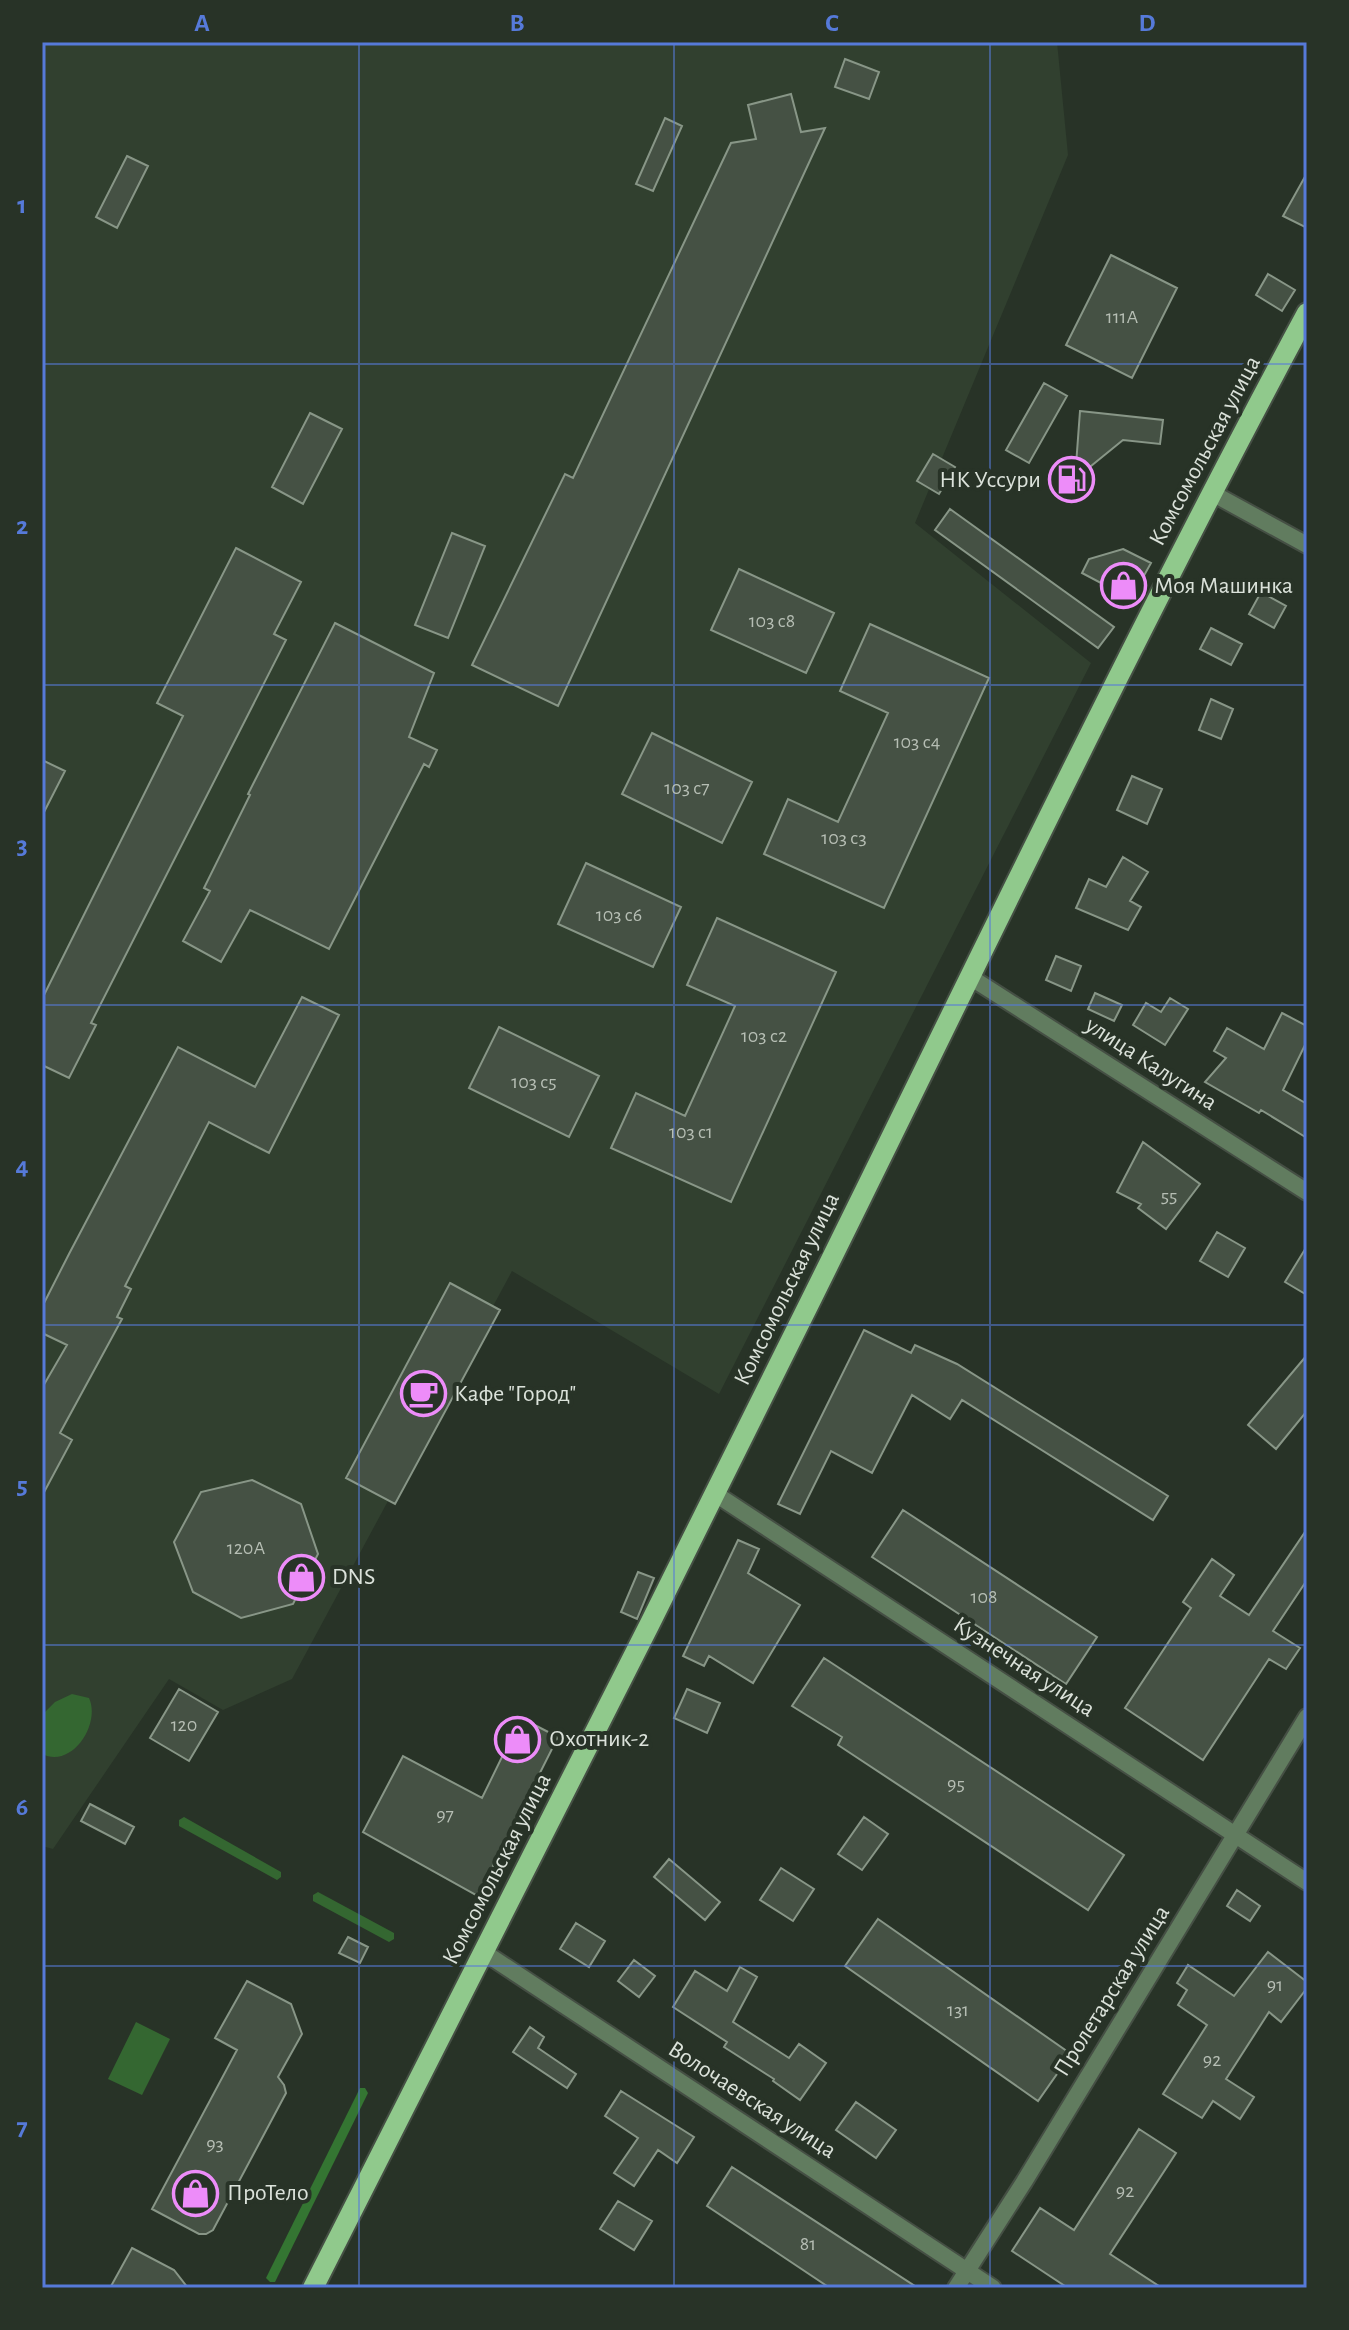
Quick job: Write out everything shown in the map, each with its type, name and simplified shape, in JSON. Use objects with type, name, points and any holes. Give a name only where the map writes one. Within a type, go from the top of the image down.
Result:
[{"type":"main road","name":"Комсомольская улица","points":[[313,2288],[485,1953],[1212,493],[1307,313]]},
{"type":"street","points":[[1212,493],[1307,545]]},
{"type":"street","name":"улица Калугина","points":[[970,977],[1307,1192]]},
{"type":"street","name":"Кузнечная улица","points":[[714,1493],[1307,1882]]},
{"type":"street","name":"Пролетарская улица","points":[[956,2288],[1307,1717]]},
{"type":"street","name":"Волочаевская улица","points":[[485,1953],[993,2288]]},
{"type":"shaded area","points":[[42,42],[1057,42],[1068,155],[915,523],[1091,663],[719,1394],[512,1271],[292,1679],[223,1710],[169,1679],[53,1849],[42,1846]]},
{"type":"green space","points":[[72,1694],[89,1698],[92,1708],[87,1731],[73,1750],[64,1755],[53,1757],[42,1754],[42,1715],[55,1702]]},
{"type":"green space","points":[[184,1817],[281,1872],[281,1877],[277,1880],[179,1826],[179,1820]]},
{"type":"green space","points":[[318,1892],[394,1933],[394,1939],[389,1942],[313,1901],[313,1895]]},
{"type":"green space","points":[[136,2022],[170,2039],[142,2095],[108,2079]]},
{"type":"green space","points":[[360,2088],[365,2088],[368,2093],[275,2282],[270,2282],[266,2278]]},
{"type":"building","points":[[845,59],[879,72],[869,99],[835,87]]},
{"type":"building","points":[[791,94],[801,132],[825,128],[558,706],[472,665],[565,474],[573,478],[731,143],[756,139],[748,105]]},
{"type":"building","points":[[665,118],[682,126],[653,191],[636,184]]},
{"type":"building","points":[[127,156],[148,166],[117,228],[96,217]]},
{"type":"building","points":[[1307,173],[1307,228],[1283,216]]},
{"type":"building","points":[[1111,255],[1177,288],[1132,378],[1066,345]]},
{"type":"building","points":[[1268,274],[1295,290],[1282,311],[1256,295]]},
{"type":"building","points":[[1044,383],[1067,396],[1029,463],[1006,450]]},
{"type":"building","points":[[1080,411],[1163,420],[1160,444],[1123,440],[1075,479]]},
{"type":"building","points":[[310,413],[342,429],[303,504],[272,487]]},
{"type":"building","points":[[933,454],[955,467],[939,494],[917,481]]},
{"type":"building","points":[[950,509],[1114,627],[1098,648],[935,530]]},
{"type":"building","points":[[452,533],[485,546],[448,638],[415,625]]},
{"type":"building","points":[[236,548],[301,582],[274,634],[286,640],[91,1023],[96,1025],[69,1078],[42,1065],[42,999],[183,716],[157,703]]},
{"type":"building","name":"Моя Машинка","points":[[1123,549],[1151,563],[1131,599],[1082,573],[1089,559]]},
{"type":"building","points":[[739,569],[834,613],[806,673],[711,630]]},
{"type":"building","points":[[1261,592],[1286,606],[1274,628],[1249,614]]},
{"type":"building","points":[[335,623],[434,673],[409,737],[437,750],[429,767],[424,764],[329,949],[250,910],[221,962],[183,941],[210,891],[204,888],[248,794]]},
{"type":"building","points":[[870,624],[989,678],[884,908],[764,854],[788,799],[838,822],[888,713],[840,691]]},
{"type":"building","points":[[1211,628],[1242,644],[1231,665],[1200,649]]},
{"type":"building","points":[[1211,699],[1233,709],[1221,739],[1199,730]]},
{"type":"building","points":[[652,733],[752,782],[722,843],[622,794]]},
{"type":"building","points":[[42,760],[65,771],[42,816]]},
{"type":"building","points":[[1132,776],[1162,789],[1147,824],[1117,810]]},
{"type":"building","points":[[1123,857],[1148,872],[1130,901],[1141,907],[1128,930],[1076,908],[1089,879],[1106,887]]},
{"type":"building","points":[[586,863],[681,907],[653,967],[558,924]]},
{"type":"building","points":[[717,918],[836,972],[731,1202],[611,1148],[636,1093],[685,1116],[735,1006],[687,985]]},
{"type":"building","points":[[1056,956],[1081,966],[1071,991],[1046,980]]},
{"type":"building","points":[[1095,993],[1122,1005],[1114,1021],[1088,1009]]},
{"type":"building","points":[[302,997],[339,1015],[269,1153],[209,1122],[125,1286],[131,1289],[117,1317],[122,1319],[60,1433],[72,1440],[42,1496],[42,1388],[67,1345],[42,1333],[42,1307],[69,1254],[178,1047],[255,1087]]},
{"type":"building","points":[[1170,998],[1188,1009],[1165,1045],[1133,1025],[1146,1003],[1161,1012]]},
{"type":"building","points":[[1282,1013],[1307,1026],[1307,1041],[1283,1090],[1307,1104],[1307,1138],[1261,1110],[1259,1113],[1205,1082],[1226,1058],[1214,1051],[1227,1028],[1264,1049]]},
{"type":"building","points":[[499,1027],[599,1076],[569,1137],[469,1088]]},
{"type":"building","points":[[1143,1142],[1200,1184],[1166,1229],[1138,1208],[1141,1204],[1117,1192]]},
{"type":"building","points":[[1217,1232],[1245,1248],[1228,1277],[1200,1261]]},
{"type":"building","points":[[1307,1246],[1307,1295],[1285,1282]]},
{"type":"building","name":"Кафе \"Город\"","points":[[450,1283],[500,1310],[395,1504],[346,1478]]},
{"type":"building","points":[[864,1330],[911,1353],[915,1345],[957,1364],[1168,1496],[1153,1520],[962,1400],[950,1419],[912,1395],[872,1473],[831,1451],[800,1514],[778,1504]]},
{"type":"building","points":[[1307,1355],[1307,1411],[1276,1449],[1248,1425]]},
{"type":"building","points":[[252,1480],[301,1504],[318,1554],[293,1604],[241,1618],[193,1592],[174,1542],[201,1492]]},
{"type":"building","points":[[903,1510],[1097,1637],[1066,1684],[872,1557]]},
{"type":"building","points":[[1307,1529],[1307,1580],[1273,1631],[1300,1648],[1286,1669],[1269,1659],[1203,1760],[1125,1708],[1191,1608],[1183,1602],[1212,1559],[1234,1575],[1220,1596],[1249,1615]]},
{"type":"building","points":[[738,1540],[759,1549],[748,1573],[800,1605],[753,1683],[709,1656],[704,1666],[683,1656]]},
{"type":"building","points":[[638,1572],[654,1578],[637,1619],[621,1612]]},
{"type":"building","points":[[824,1658],[1124,1855],[1088,1910],[838,1745],[842,1737],[792,1706]]},
{"type":"building","points":[[179,1689],[218,1712],[189,1761],[150,1738]]},
{"type":"building","points":[[687,1689],[720,1703],[707,1733],[674,1718]]},
{"type":"building","points":[[521,1718],[558,1737],[478,1896],[363,1832],[403,1756],[482,1798]]},
{"type":"building","points":[[90,1804],[134,1827],[125,1844],[81,1821]]},
{"type":"building","points":[[864,1817],[888,1834],[862,1870],[838,1854]]},
{"type":"building","points":[[669,1859],[720,1902],[705,1920],[654,1877]]},
{"type":"building","points":[[781,1868],[814,1889],[793,1921],[760,1900]]},
{"type":"building","points":[[1237,1890],[1260,1906],[1250,1921],[1227,1906]]},
{"type":"building","points":[[878,1919],[1071,2054],[1038,2101],[845,1966]]},
{"type":"building","points":[[576,1923],[605,1941],[589,1967],[560,1949]]},
{"type":"building","points":[[348,1937],[368,1947],[360,1963],[339,1953]]},
{"type":"building","points":[[1268,1952],[1307,1982],[1307,1988],[1281,2022],[1269,2012],[1226,2079],[1254,2097],[1240,2119],[1213,2101],[1202,2118],[1163,2094],[1207,2025],[1178,2005],[1187,1990],[1177,1983],[1188,1965],[1234,1996]]},
{"type":"building","points":[[634,1960],[655,1976],[639,1997],[618,1981]]},
{"type":"building","points":[[740,1967],[757,1977],[733,2022],[789,2058],[799,2044],[826,2063],[800,2100],[724,2047],[727,2042],[673,2007],[695,1971],[727,1991]]},
{"type":"building","points":[[247,1981],[291,2004],[302,2034],[278,2077],[286,2093],[213,2230],[199,2234],[152,2209],[237,2050],[215,2038]]},
{"type":"building","points":[[530,2027],[544,2037],[538,2048],[576,2074],[567,2088],[513,2052]]},
{"type":"building","points":[[621,2091],[694,2137],[677,2163],[658,2150],[634,2186],[614,2173],[638,2138],[605,2116]]},
{"type":"building","points":[[856,2102],[896,2130],[876,2158],[836,2130]]},
{"type":"building","points":[[1139,2129],[1176,2153],[1110,2254],[1162,2288],[1068,2288],[1012,2251],[1040,2208],[1074,2230]]},
{"type":"building","points":[[732,2167],[918,2288],[830,2288],[707,2206]]},
{"type":"building","points":[[618,2201],[652,2221],[634,2250],[600,2229]]},
{"type":"building","points":[[132,2248],[174,2270],[188,2288],[110,2288]]},
{"type":"place","name":"НК Уссури","points":[[1072,480]]},
{"type":"place","name":"Моя Машинка","points":[[1123,586]]},
{"type":"place","name":"Кафе \"Город\"","points":[[423,1394]]},
{"type":"place","name":"DNS","points":[[301,1577]]},
{"type":"place","name":"Охотник-2","points":[[518,1739]]},
{"type":"place","name":"ПроТело","points":[[196,2193]]}]
